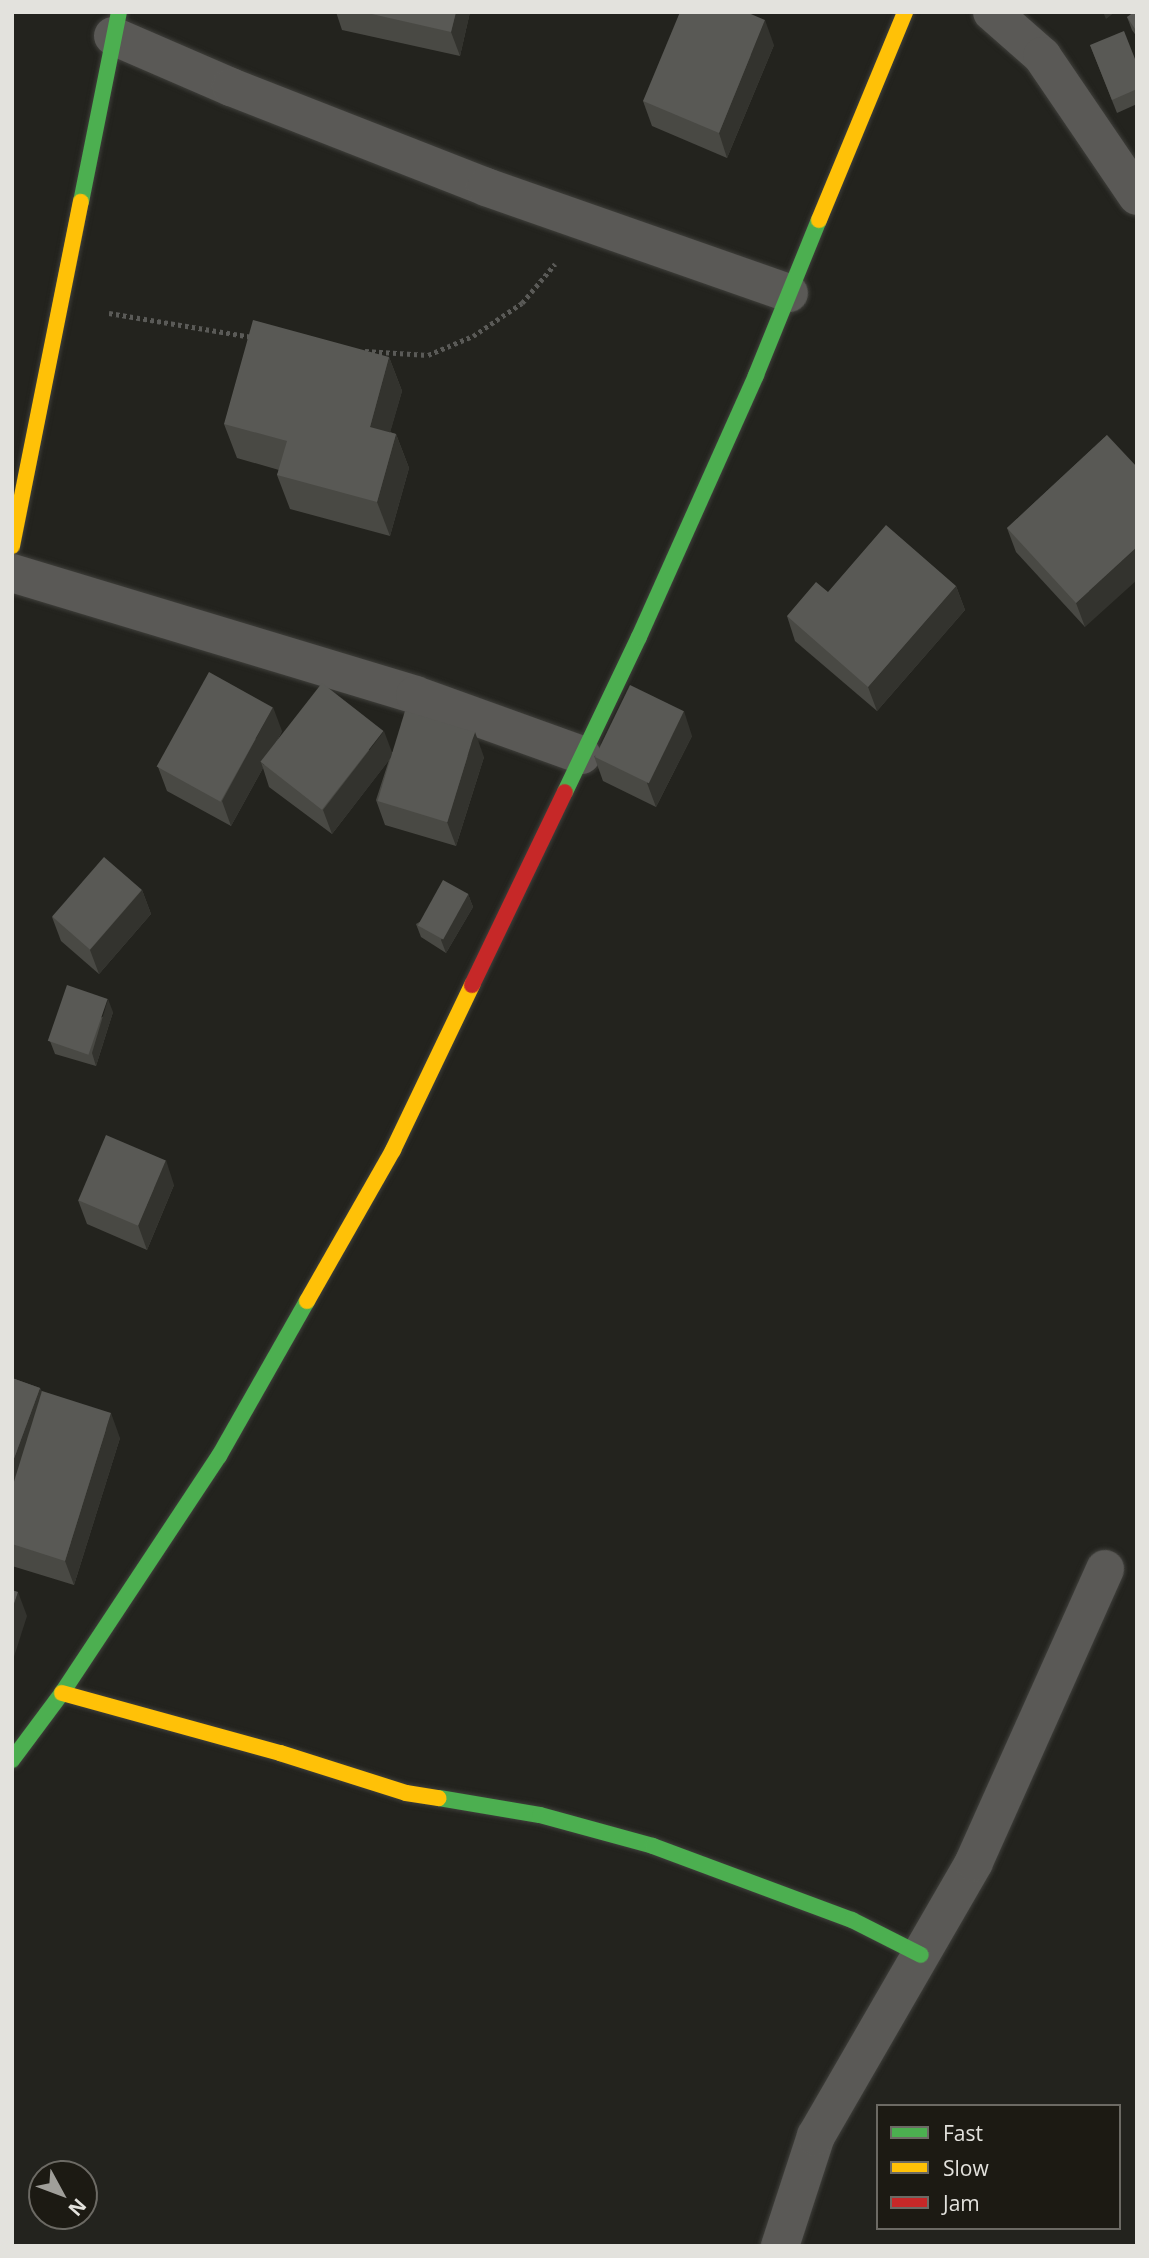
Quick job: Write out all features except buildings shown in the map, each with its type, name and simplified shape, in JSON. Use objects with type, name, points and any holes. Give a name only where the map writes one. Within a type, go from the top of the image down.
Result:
[{"type":"street","points":[[12,1760],[61,1693],[219,1456],[393,1150],[582,755],[745,400],[905,12]]},
{"type":"street","points":[[992,12],[1042,56],[1137,196]]},
{"type":"street","points":[[12,546],[116,24],[231,87],[474,182],[789,293]]},
{"type":"street","points":[[12,573],[415,695],[582,755]]},
{"type":"street","points":[[780,2246],[816,2136],[974,1862],[1105,1569]]},
{"type":"street","points":[[61,1693],[280,1752],[406,1793],[540,1815],[653,1846],[852,1920],[921,1955]]},
{"type":"path","points":[[358,350],[428,355],[473,336],[522,303],[558,262],[584,219]]},
{"type":"path","points":[[62,305],[259,338]]},
{"type":"traffic: fast","points":[[81,202],[119,12]]},
{"type":"traffic: fast","points":[[565,792],[639,637],[756,375],[819,220]]},
{"type":"traffic: fast","points":[[12,1760],[62,1693],[219,1456],[307,1301]]},
{"type":"traffic: fast","points":[[439,1798],[540,1815],[653,1846],[852,1920],[921,1955]]},
{"type":"traffic: slow","points":[[819,220],[905,12]]},
{"type":"traffic: slow","points":[[12,546],[81,202]]},
{"type":"traffic: slow","points":[[307,1301],[393,1150],[472,985]]},
{"type":"traffic: slow","points":[[62,1693],[280,1753],[406,1793],[439,1798]]},
{"type":"traffic: jam","points":[[472,985],[565,792]]}]
